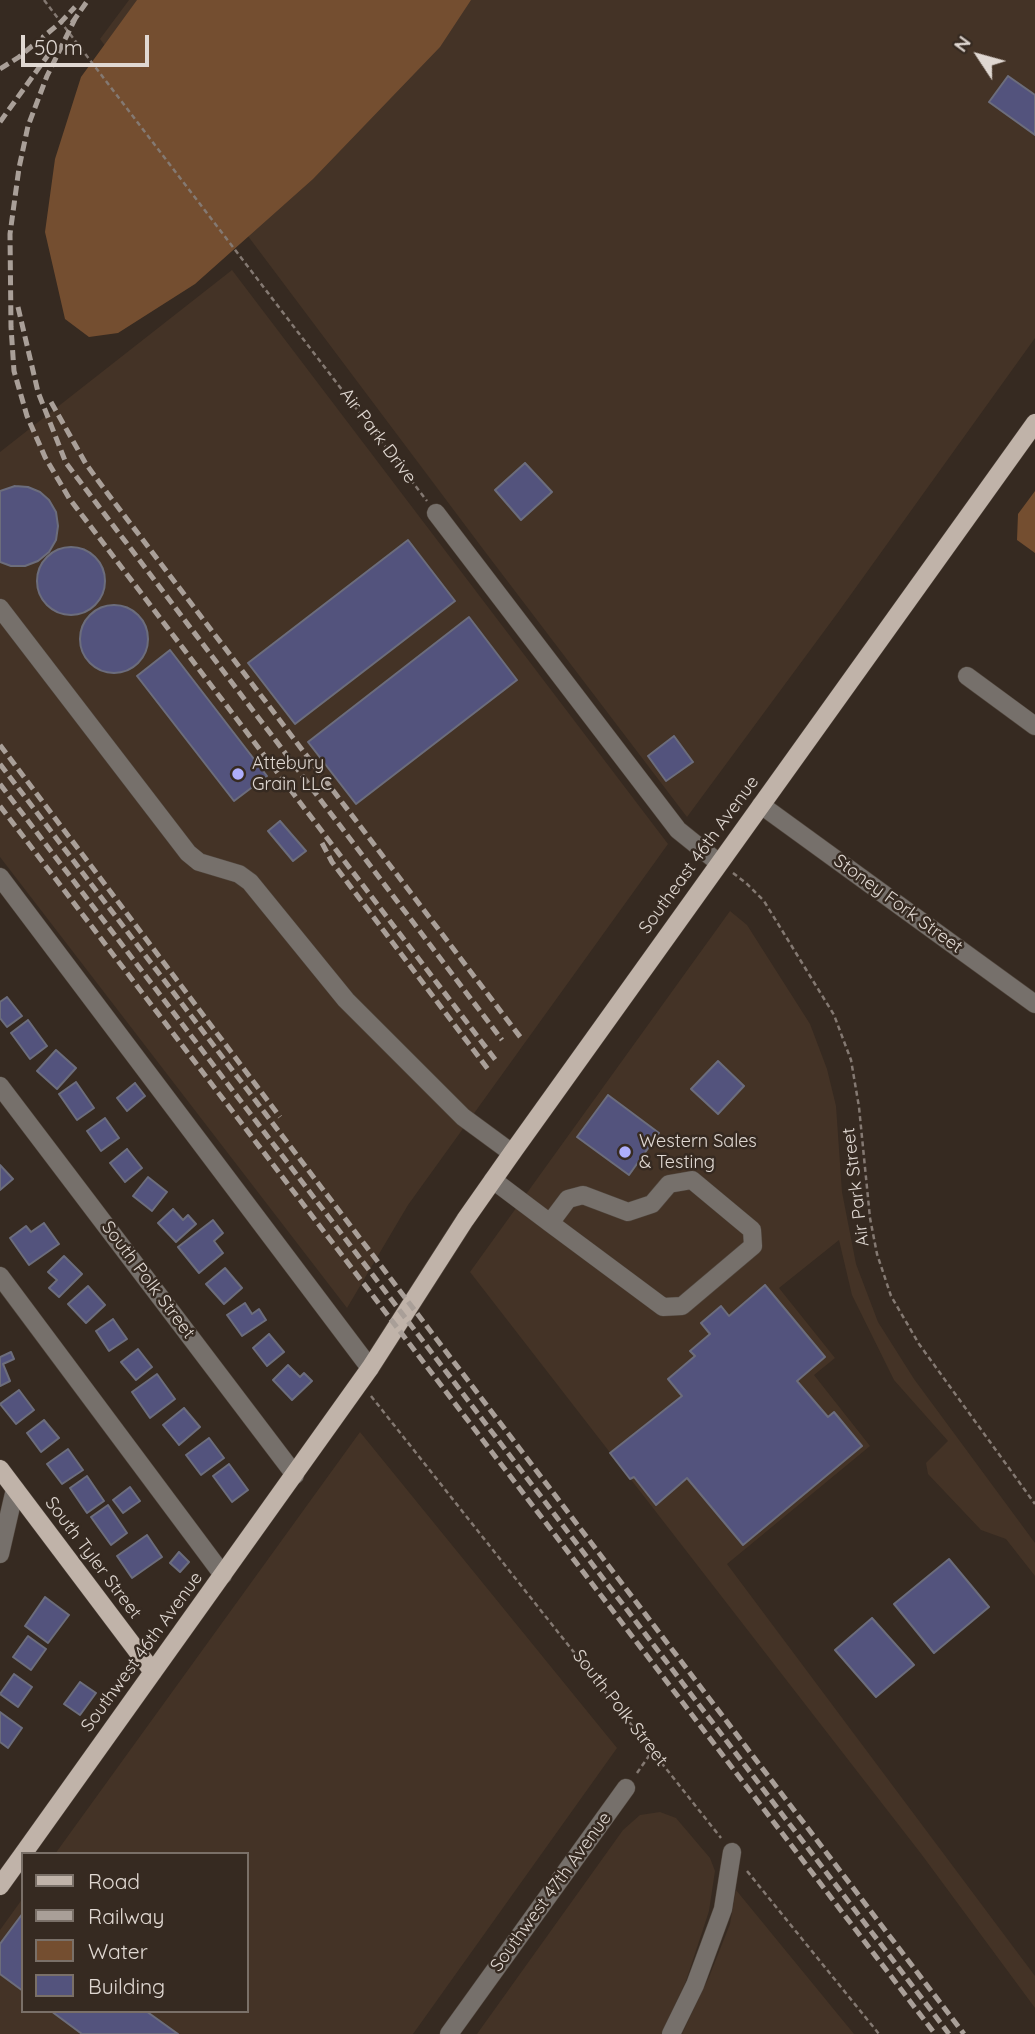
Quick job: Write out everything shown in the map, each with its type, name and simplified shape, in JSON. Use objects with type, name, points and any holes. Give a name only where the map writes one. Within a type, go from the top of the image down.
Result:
[{"type":"main road","name":"Southeast 46th Avenue","points":[[365,1375],[512,1153],[1035,423]]},
{"type":"main road","name":"Southwest 46th Avenue","points":[[24,1852],[365,1375]]},
{"type":"main road","name":"South Tyler Street","points":[[0,1469],[153,1672]]},
{"type":"main road","name":"Southwest 46th Avenue","points":[[1,1881],[21,1856]]},
{"type":"street","points":[[436,513],[678,830],[719,863]]},
{"type":"street","points":[[0,608],[188,853],[199,862],[239,874],[250,881],[345,1000],[463,1117],[512,1153]]},
{"type":"street","points":[[967,676],[1035,726]]},
{"type":"street","name":"Stoney Fork Street","points":[[761,805],[1035,1004]]},
{"type":"street","points":[[0,877],[365,1375]]},
{"type":"street","name":"South Polk Street","points":[[0,1086],[295,1475]]},
{"type":"street","points":[[493,1181],[663,1307],[682,1306],[753,1246],[752,1230],[692,1180],[669,1184],[652,1205],[628,1212],[583,1195],[568,1199],[550,1223]]},
{"type":"street","points":[[0,1276],[223,1575]]},
{"type":"street","points":[[0,1554],[15,1489]]},
{"type":"street","name":"Southwest 47th Avenue","points":[[449,2034],[626,1788]]},
{"type":"street","points":[[671,2034],[695,1985],[723,1909],[732,1852]]},
{"type":"path","name":"Air Park Drive","points":[[44,0],[436,513]]},
{"type":"path","name":"Air Park Street","points":[[719,863],[746,883],[764,901],[834,1015],[851,1060],[859,1107],[870,1218],[877,1254],[891,1296],[919,1345],[1035,1504]]},
{"type":"path","name":"South Polk Street","points":[[365,1375],[732,1852],[879,2034]]},
{"type":"path","points":[[626,1788],[653,1750]]},
{"type":"shaded area","points":[[129,0],[1035,0],[1035,338],[687,817],[100,39]]},
{"type":"shaded area","points":[[232,270],[668,844],[408,1205],[347,1308],[0,857],[0,452]]},
{"type":"shaded area","points":[[730,911],[747,925],[810,1024],[827,1069],[836,1106],[842,1192],[856,1264],[878,1322],[914,1379],[1035,1543],[1035,1576],[1006,1539],[981,1530],[928,1474],[926,1463],[948,1441],[894,1380],[852,1295],[839,1240],[779,1288],[835,1358],[814,1375],[870,1446],[727,1564],[1035,1976],[1035,2008],[922,1855],[470,1272]]},
{"type":"shaded area","points":[[360,1432],[617,1748],[413,2034],[0,2034],[0,1930],[21,1901],[21,2013],[248,2013],[248,1852],[56,1852]]},
{"type":"shaded area","points":[[660,1812],[676,1818],[710,1858],[715,1871],[709,1911],[686,1981],[661,2034],[477,2034],[623,1830],[640,1815]]},
{"type":"shaded area","points":[[736,1890],[854,2034],[682,2034],[730,1924]]},
{"type":"water","points":[[137,0],[471,0],[440,47],[313,179],[195,284],[118,333],[89,337],[65,319],[45,232],[55,159],[81,77]]},
{"type":"water","points":[[1035,491],[1035,553],[1017,540],[1018,514]]},
{"type":"building","points":[[1008,76],[1035,95],[1035,135],[989,102]]},
{"type":"building","points":[[525,463],[552,492],[521,520],[495,490]]},
{"type":"building","points":[[15,486],[28,487],[49,500],[56,512],[58,526],[56,540],[49,552],[38,561],[25,566],[11,566],[0,562],[0,491]]},
{"type":"building","points":[[408,540],[455,601],[295,724],[248,663]]},
{"type":"building","points":[[71,547],[84,550],[95,557],[102,568],[105,581],[102,594],[95,605],[84,612],[71,615],[58,612],[47,605],[40,594],[37,581],[40,568],[47,557],[58,550]]},
{"type":"building","points":[[114,605],[127,608],[138,615],[145,626],[148,639],[145,652],[138,663],[127,670],[114,673],[101,670],[90,663],[83,652],[80,639],[83,626],[90,615],[101,608]]},
{"type":"building","points":[[469,617],[517,680],[356,804],[308,742]]},
{"type":"building","points":[[170,650],[267,776],[234,801],[137,676]]},
{"type":"building","points":[[674,736],[693,762],[666,781],[648,756]]},
{"type":"building","points":[[280,821],[306,851],[293,861],[268,831]]},
{"type":"building","points":[[7,997],[22,1016],[7,1027],[0,1018],[0,1002]]},
{"type":"building","points":[[28,1020],[47,1046],[30,1059],[11,1033]]},
{"type":"building","points":[[56,1050],[76,1068],[57,1089],[37,1071]]},
{"type":"building","points":[[718,1061],[744,1086],[718,1114],[691,1089]]},
{"type":"building","points":[[76,1082],[94,1108],[77,1120],[59,1094]]},
{"type":"building","points":[[135,1083],[145,1096],[127,1111],[117,1098]]},
{"type":"building","points":[[608,1095],[659,1133],[629,1175],[577,1137]]},
{"type":"building","points":[[105,1118],[119,1138],[101,1151],[87,1131]]},
{"type":"building","points":[[127,1149],[142,1168],[125,1182],[110,1163]]},
{"type":"building","points":[[0,1165],[13,1179],[0,1190]]},
{"type":"building","points":[[148,1177],[167,1192],[152,1211],[133,1196]]},
{"type":"building","points":[[173,1209],[183,1220],[188,1215],[196,1224],[176,1242],[158,1223]]},
{"type":"building","points":[[213,1220],[223,1233],[214,1241],[223,1253],[199,1273],[178,1247]]},
{"type":"building","points":[[44,1223],[59,1244],[29,1265],[10,1238],[26,1226],[31,1232]]},
{"type":"building","points":[[64,1256],[82,1274],[59,1297],[49,1288],[57,1280],[48,1272]]},
{"type":"building","points":[[225,1268],[242,1288],[224,1304],[206,1284]]},
{"type":"building","points":[[765,1285],[825,1357],[797,1381],[828,1417],[834,1412],[862,1446],[743,1545],[687,1478],[656,1505],[634,1477],[630,1479],[610,1453],[682,1396],[668,1379],[695,1356],[690,1351],[710,1334],[701,1323],[721,1306],[729,1316]]},
{"type":"building","points":[[88,1286],[105,1305],[86,1323],[68,1304]]},
{"type":"building","points":[[245,1303],[252,1314],[259,1309],[266,1320],[242,1336],[227,1315]]},
{"type":"building","points":[[113,1319],[127,1339],[109,1351],[96,1331]]},
{"type":"building","points":[[269,1334],[284,1352],[267,1366],[253,1348]]},
{"type":"building","points":[[138,1349],[152,1367],[136,1380],[121,1362]]},
{"type":"building","points":[[11,1352],[14,1359],[3,1364],[10,1381],[0,1386],[0,1357]]},
{"type":"building","points":[[288,1365],[300,1377],[304,1373],[312,1381],[292,1400],[273,1380]]},
{"type":"building","points":[[157,1374],[175,1399],[150,1418],[132,1392]]},
{"type":"building","points":[[19,1390],[34,1410],[16,1424],[0,1404]]},
{"type":"building","points":[[184,1408],[200,1427],[179,1445],[163,1425]]},
{"type":"building","points":[[44,1420],[59,1438],[41,1452],[27,1433]]},
{"type":"building","points":[[209,1438],[224,1458],[201,1475],[186,1455]]},
{"type":"building","points":[[68,1449],[83,1470],[62,1484],[47,1464]]},
{"type":"building","points":[[229,1464],[248,1490],[232,1502],[213,1476]]},
{"type":"building","points":[[87,1476],[104,1501],[87,1513],[70,1488]]},
{"type":"building","points":[[130,1487],[140,1501],[123,1513],[113,1500]]},
{"type":"building","points":[[108,1505],[127,1533],[111,1545],[91,1517]]},
{"type":"building","points":[[147,1535],[162,1557],[132,1578],[117,1556]]},
{"type":"building","points":[[179,1552],[189,1562],[180,1572],[170,1563]]},
{"type":"building","points":[[949,1559],[989,1607],[934,1653],[894,1604]]},
{"type":"building","points":[[45,1597],[69,1615],[48,1643],[25,1626]]},
{"type":"building","points":[[872,1618],[914,1665],[876,1697],[835,1650]]},
{"type":"building","points":[[28,1636],[46,1649],[31,1670],[13,1657]]},
{"type":"building","points":[[14,1674],[32,1687],[18,1707],[0,1694]]},
{"type":"building","points":[[80,1682],[96,1693],[80,1715],[64,1704]]},
{"type":"building","points":[[0,1712],[22,1728],[8,1748],[0,1742]]},
{"type":"building","points":[[21,1916],[21,1990],[0,1974],[0,1944]]},
{"type":"building","points":[[54,2013],[149,2013],[178,2034],[82,2034]]},
{"type":"railway","points":[[72,23],[88,0]]},
{"type":"railway","points":[[0,69],[19,57],[75,7]]},
{"type":"railway","points":[[76,17],[47,76],[28,126],[10,234],[14,371],[27,416],[45,457],[69,498],[497,1062]]},
{"type":"railway","points":[[0,122],[51,51]]},
{"type":"railway","points":[[18,307],[38,392],[66,463],[502,1040]]},
{"type":"railway","points":[[51,402],[86,464],[108,494],[521,1038]]},
{"type":"railway","points":[[0,745],[280,1117]]},
{"type":"railway","points":[[0,764],[964,2034]]},
{"type":"railway","points":[[0,784],[949,2034]]},
{"type":"railway","points":[[0,806],[935,2034]]},
{"type":"railway","points":[[322,843],[332,862],[490,1072]]},
{"type":"place","name":"Attebury Grain LLC","points":[[238,774]]},
{"type":"place","name":"Western Sales & Testing","points":[[625,1152]]}]
